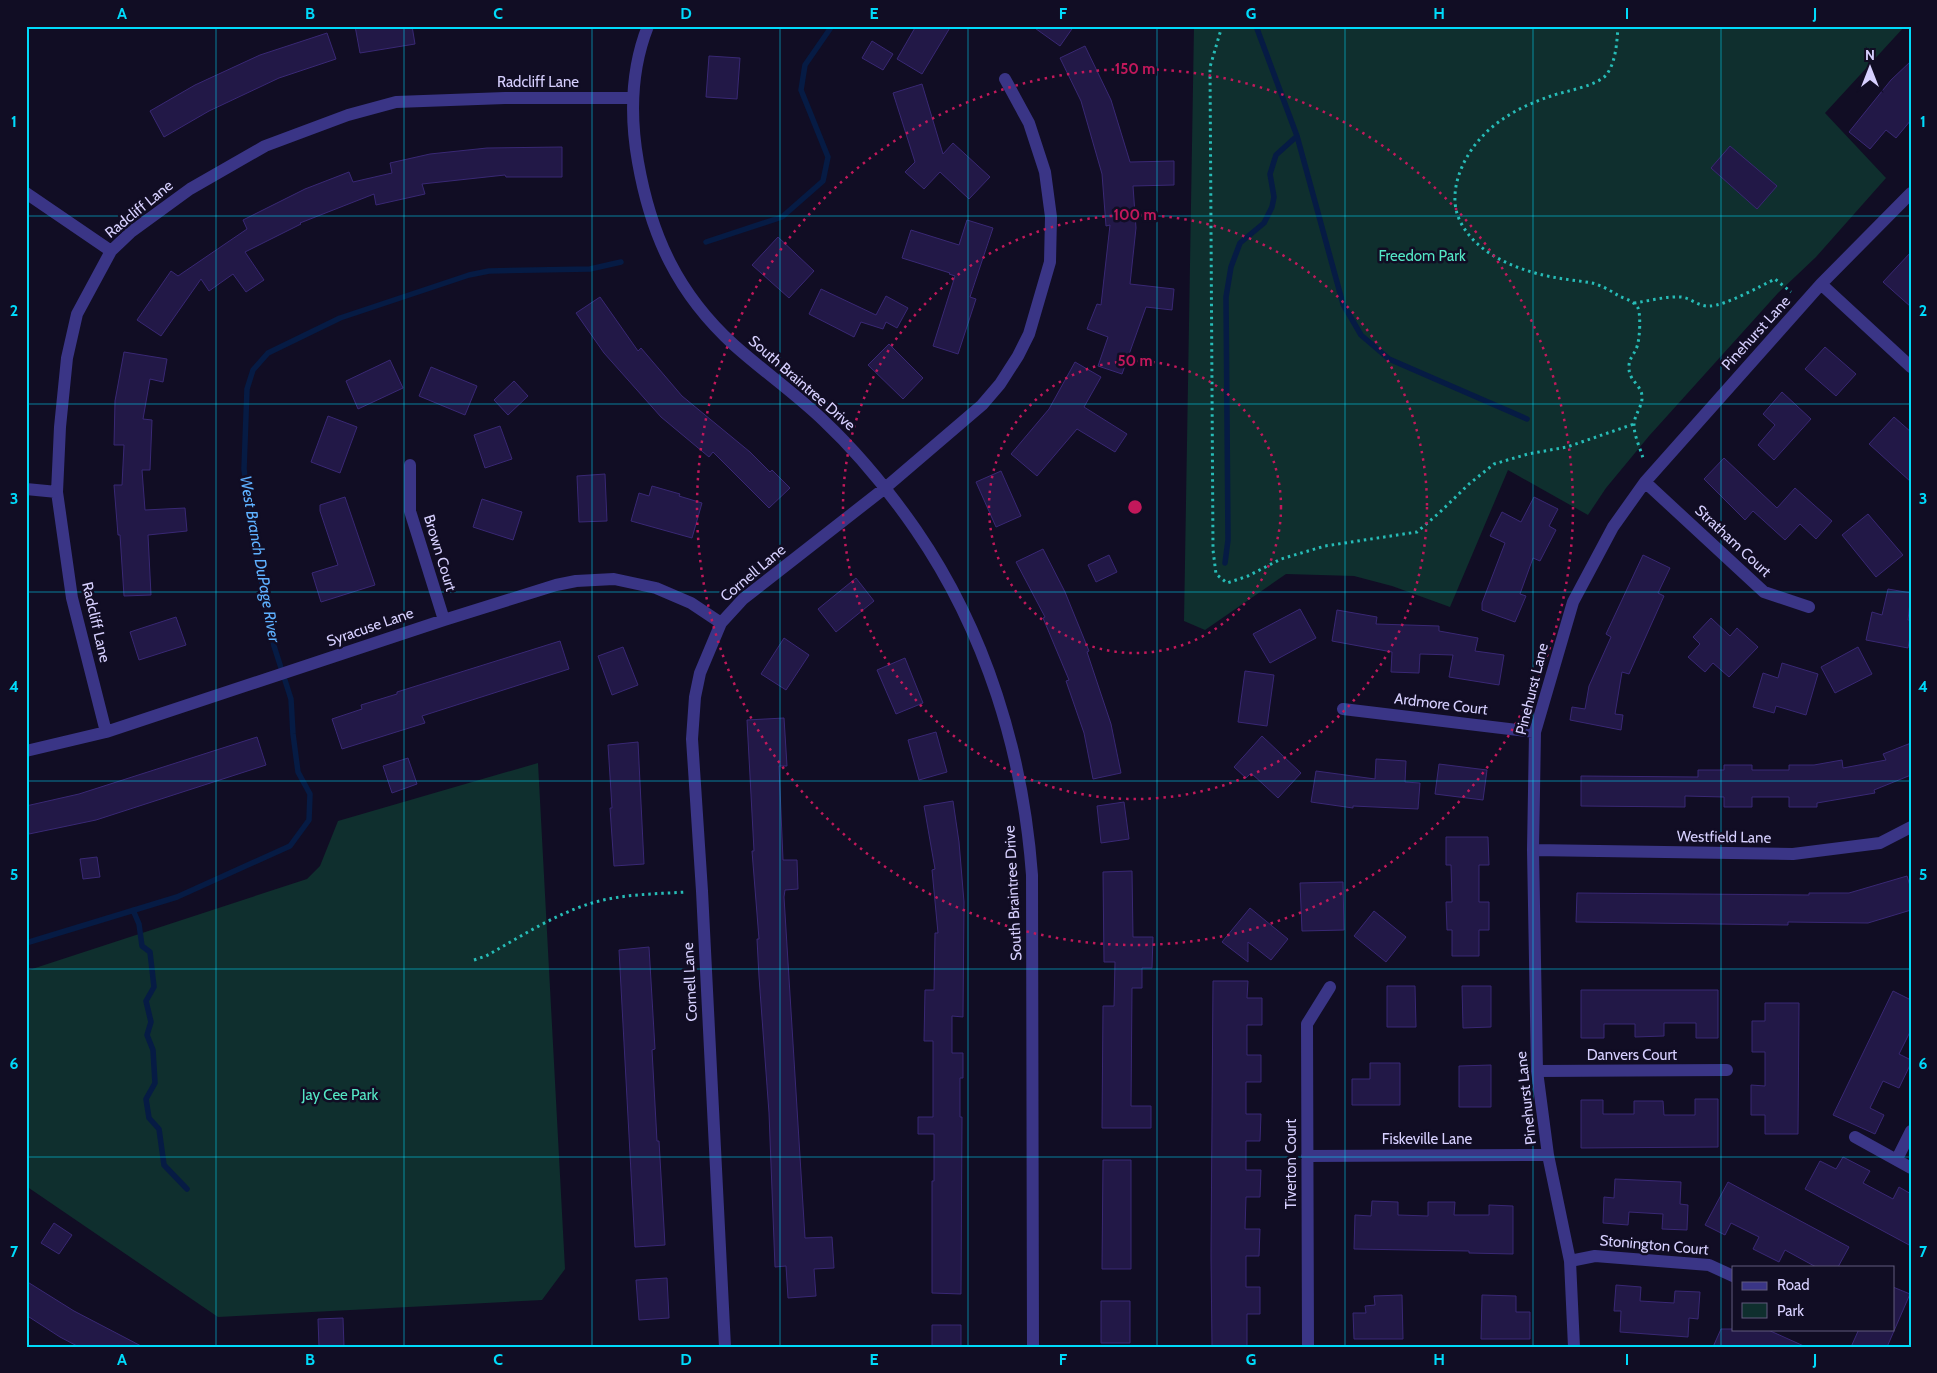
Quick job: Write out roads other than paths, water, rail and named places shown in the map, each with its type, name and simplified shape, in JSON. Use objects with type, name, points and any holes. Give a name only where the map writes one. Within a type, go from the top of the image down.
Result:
[{"type":"street","name":"South Braintree Drive","points":[[648,26],[643,39],[632,98],[634,139],[656,233],[683,286],[715,326],[734,345],[824,421],[849,446],[885,488],[943,572],[967,619],[986,664],[1004,715],[1018,769],[1025,808],[1030,847],[1033,902],[1033,1347]]},
{"type":"street","name":"Cornell Lane","points":[[725,1347],[702,891],[692,739],[692,715],[700,673],[721,623],[743,599],[885,488],[982,405],[1000,384],[1018,356],[1029,334],[1050,262],[1051,217],[1045,172],[1029,122],[1005,79]]},
{"type":"street","name":"Radcliff Lane","points":[[106,732],[72,598],[57,492],[60,427],[67,358],[77,314],[111,251],[131,232],[198,184],[265,146],[348,115],[396,102],[504,98],[632,98]]},
{"type":"street","points":[[26,193],[111,251]]},
{"type":"street","name":"Pinehurst Lane","points":[[1574,1347],[1570,1261],[1548,1155],[1537,1072],[1533,850],[1534,732],[1572,602],[1613,527],[1645,482],[1821,284],[1911,193]]},
{"type":"street","points":[[1821,284],[1911,367]]},
{"type":"street","name":"Brown Court","points":[[410,465],[410,512],[444,620]]},
{"type":"street","name":"Stratham Court","points":[[1645,482],[1764,592],[1809,607]]},
{"type":"street","points":[[26,489],[57,492]]},
{"type":"street","name":"Syracuse Lane","points":[[26,751],[106,732],[444,620],[556,585],[594,579],[636,582],[674,594],[721,623]]},
{"type":"street","name":"Ardmore Court","points":[[1344,708],[1534,732]]},
{"type":"street","name":"Westfield Lane","points":[[1533,850],[1793,854],[1880,843],[1911,827]]},
{"type":"street","name":"Tiverton Court","points":[[1308,1347],[1307,1024],[1330,987]]},
{"type":"street","name":"Danvers Court","points":[[1537,1072],[1726,1070]]},
{"type":"street","points":[[1897,1159],[1911,1131]]},
{"type":"street","points":[[1855,1137],[1911,1168]]},
{"type":"street","name":"Fiskeville Lane","points":[[1307,1156],[1548,1155]]},
{"type":"street","name":"Stonington Court","points":[[1570,1261],[1595,1256],[1709,1265],[1732,1276]]},
{"type":"waterway","name":"West Branch DuPage River","points":[[706,242],[782,217],[823,181],[828,157],[801,90],[805,65],[832,26]]},
{"type":"waterway","points":[[1256,26],[1297,136],[1343,304],[1361,335],[1389,359],[1527,419]]},
{"type":"waterway","points":[[1225,563],[1228,540],[1226,297],[1231,267],[1240,243],[1264,223],[1272,207],[1274,197],[1270,174],[1276,155],[1297,136]]},
{"type":"waterway","name":"West Branch DuPage River","points":[[26,943],[177,897],[290,846],[309,820],[310,794],[298,772],[291,699],[274,646],[252,532],[244,469],[247,389],[253,370],[268,353],[340,318],[469,275],[489,271],[590,269],[621,262]]},
{"type":"waterway","points":[[133,910],[139,924],[142,946],[150,952],[154,987],[146,1001],[151,1022],[147,1035],[153,1050],[155,1083],[146,1099],[149,1118],[159,1129],[164,1165],[187,1189]]},
{"type":"park label","name":"Freedom Park","points":[[1422,256]]},
{"type":"park label","name":"Jay Cee Park","points":[[340,1095]]}]
